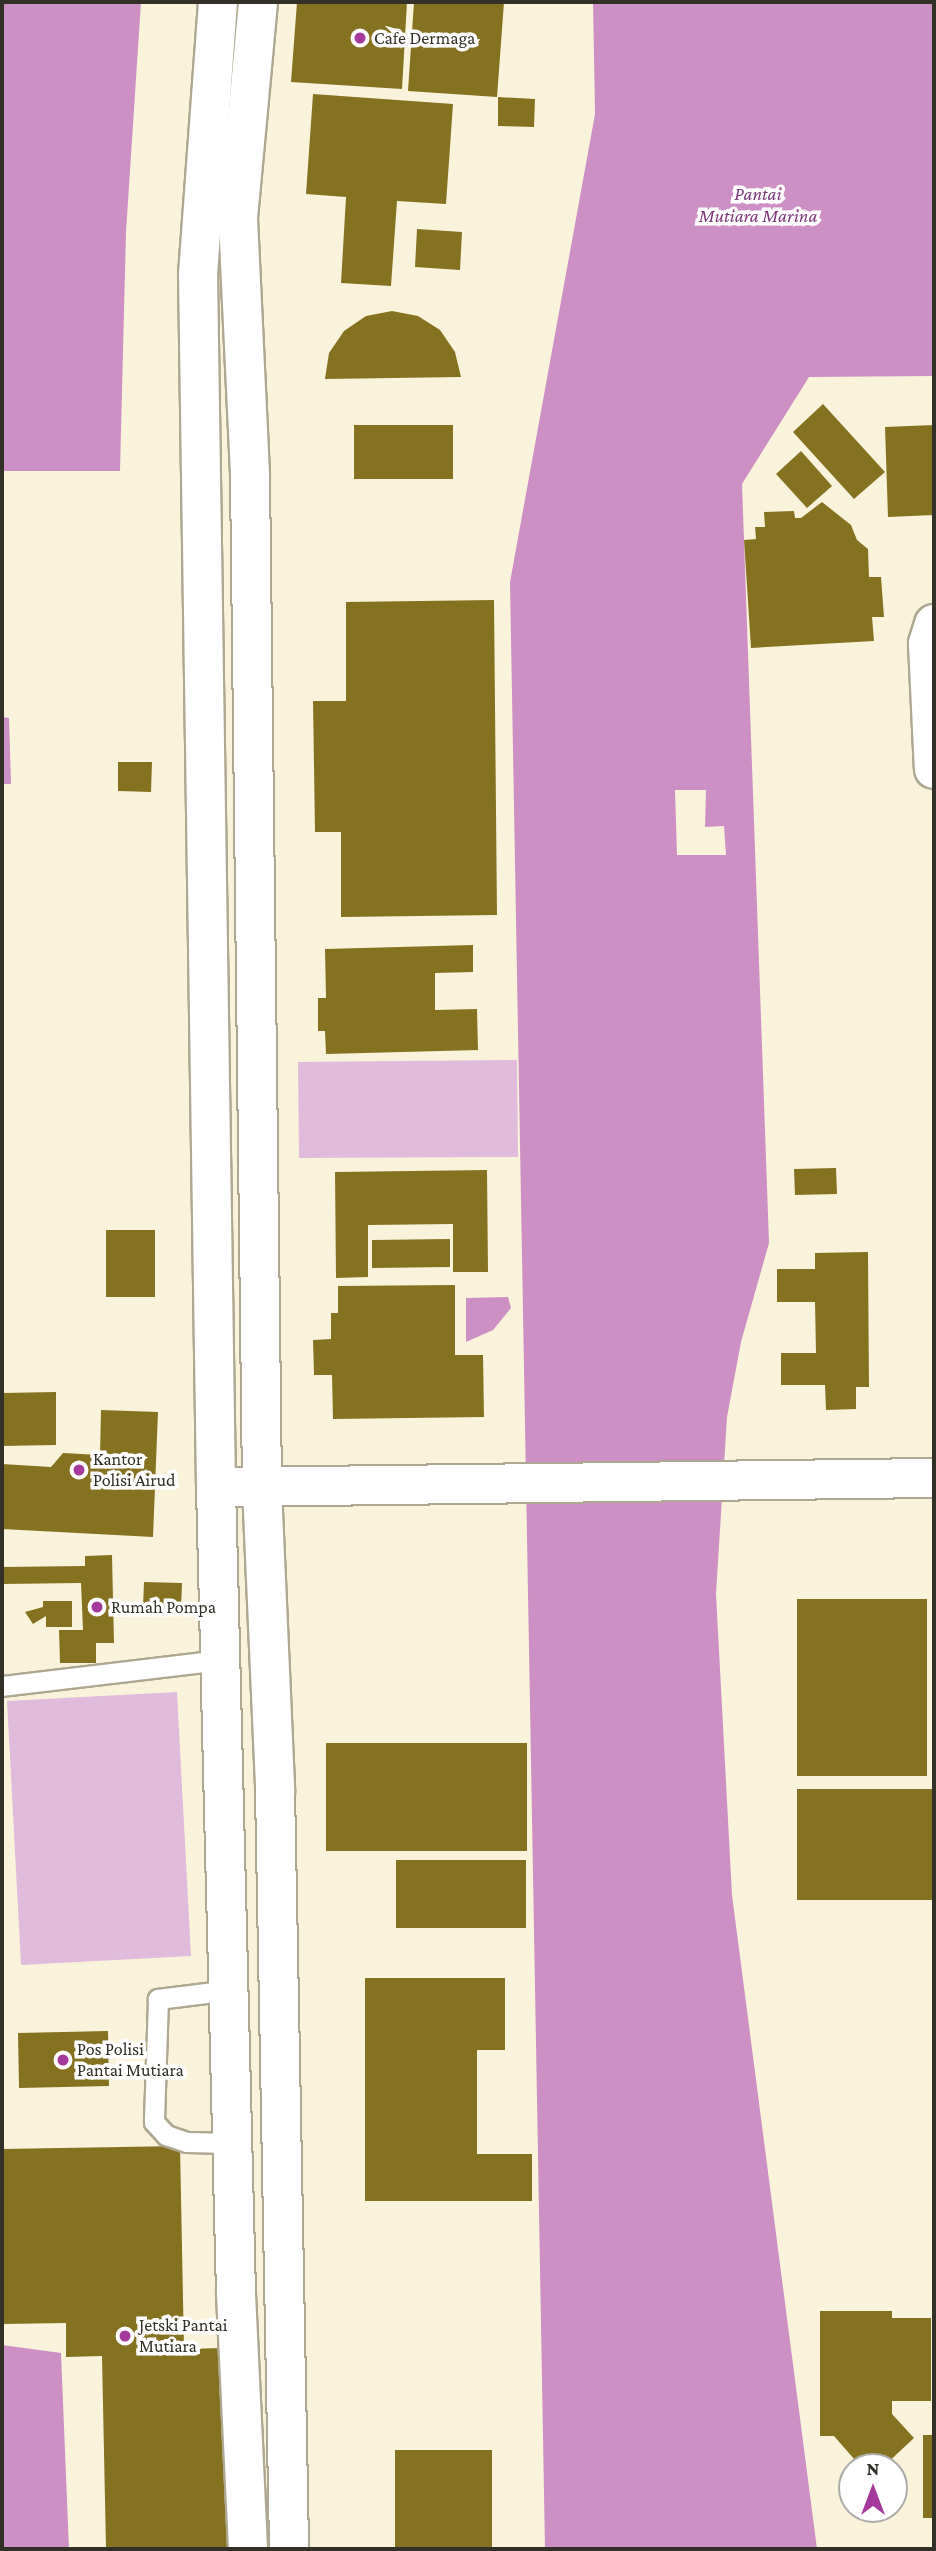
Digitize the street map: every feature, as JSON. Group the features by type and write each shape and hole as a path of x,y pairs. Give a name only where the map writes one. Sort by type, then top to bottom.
{"street":[{"path":"218,2 198,274 216,1487 233,2143 248,2549"},
{"path":"258,2 238,219 250,475 262,1488 275,1790 289,2549"},
{"path":"934,624 928,644 934,769"},
{"path":"216,1487 741,1483 934,1478"}],"lane":[{"path":"2,1686 221,1660"},
{"path":"230,1990 158,1999 155,2122 166,2134 186,2142 233,2143"}],"shaded area":[{"path":"517,1060 518,1157 299,1158 298,1062"},
{"path":"177,1692 191,1956 21,1965 7,1701"}],"water":[{"path":"2,2 141,2 126,232 120,471 2,471"},
{"name":"Pantai Mutiara Marina","path":"593,2 934,2 934,376 809,377 742,484 769,1243 741,1342 727,1417 716,1594 732,1895 817,2549 545,2549 510,582 595,114"},
{"path":"2,717 9,718 11,784 2,784"},
{"path":"508,1297 511,1308 493,1330 466,1342 466,1298"},
{"path":"2,2345 61,2353 69,2549 2,2549"}],"pier":[{"path":"675,790 706,790 705,827 724,826 726,855 677,855"}],"building":[{"path":"297,2 407,2 402,89 291,82"},
{"path":"414,2 504,2 497,97 408,91"},
{"path":"313,94 453,104 446,204 397,201 391,286 341,283 346,197 306,194"},
{"path":"498,97 535,99 534,127 498,126"},
{"path":"417,229 462,232 460,270 415,267"},
{"path":"392,311 418,316 440,330 455,352 461,377 325,379 329,353 344,331 366,316"},
{"path":"823,404 885,472 854,499 793,432"},
{"path":"354,425 453,425 453,479 354,479"},
{"path":"934,425 934,515 888,517 885,427"},
{"path":"801,451 832,486 807,508 776,474"},
{"path":"822,502 851,525 857,540 868,549 869,577 881,577 884,617 872,617 874,641 751,648 744,540 756,539 755,527 765,527 764,512 794,511 795,518 801,518"},
{"path":"494,600 497,915 341,917 341,832 315,832 313,701 346,701 346,602"},
{"path":"118,762 152,762 151,792 118,791"},
{"path":"473,945 473,972 435,973 435,1010 477,1009 478,1050 326,1054 325,1031 318,1031 318,998 326,998 325,949"},
{"path":"836,1168 837,1194 795,1195 794,1169"},
{"path":"487,1170 488,1272 453,1272 453,1224 368,1225 368,1277 336,1278 335,1172"},
{"path":"106,1230 155,1230 155,1297 106,1297"},
{"path":"450,1239 450,1267 372,1268 372,1240"},
{"path":"868,1252 869,1387 856,1387 856,1409 826,1410 825,1385 781,1385 781,1353 816,1353 815,1302 777,1302 777,1269 815,1269 815,1253"},
{"path":"455,1285 455,1355 483,1355 484,1417 333,1419 332,1375 314,1375 313,1340 331,1339 331,1313 338,1313 338,1286"},
{"path":"56,1392 56,1445 2,1446 2,1393"},
{"name":"Kantor Polisi Airud","path":"101,1410 158,1412 153,1537 2,1529 2,1464 51,1467 63,1453 100,1455"},
{"name":"Rumah Pompa","path":"112,1555 114,1643 96,1643 96,1663 60,1663 59,1630 83,1630 81,1583 2,1584 2,1567 85,1566 85,1556"},
{"path":"144,1582 182,1583 181,1608 143,1607"},
{"path":"797,1599 927,1599 927,1776 797,1776"},
{"path":"43,1601 72,1601 72,1627 46,1627 46,1616 33,1624 25,1612 43,1607"},
{"path":"326,1743 527,1743 527,1851 326,1851"},
{"path":"797,1789 934,1789 934,1900 797,1900"},
{"path":"396,1860 526,1860 526,1928 396,1928"},
{"path":"365,1978 505,1978 505,2050 477,2050 477,2154 532,2154 532,2201 365,2201"},
{"name":"Pos Polisi Pantai Mutiara","path":"108,2031 109,2086 19,2088 18,2033"},
{"name":"Jetski Pantai Mutiara","path":"180,2146 184,2349 224,2348 228,2549 106,2549 102,2356 66,2357 66,2323 2,2324 2,2149"},
{"path":"820,2311 892,2311 892,2318 931,2318 931,2401 892,2401 892,2414 914,2438 898,2453 849,2453 834,2436 820,2436"},
{"path":"923,2435 934,2435 934,2518 923,2518"},
{"path":"395,2450 492,2450 492,2549 395,2549"}],"place":[{"name":"Cafe Dermaga","path":"360,38"},
{"name":"Kantor Polisi Airud","path":"79,1470"},
{"name":"Rumah Pompa","path":"97,1607"},
{"name":"Pos Polisi Pantai Mutiara","path":"63,2060"},
{"name":"Jetski Pantai Mutiara","path":"125,2336"}]}
